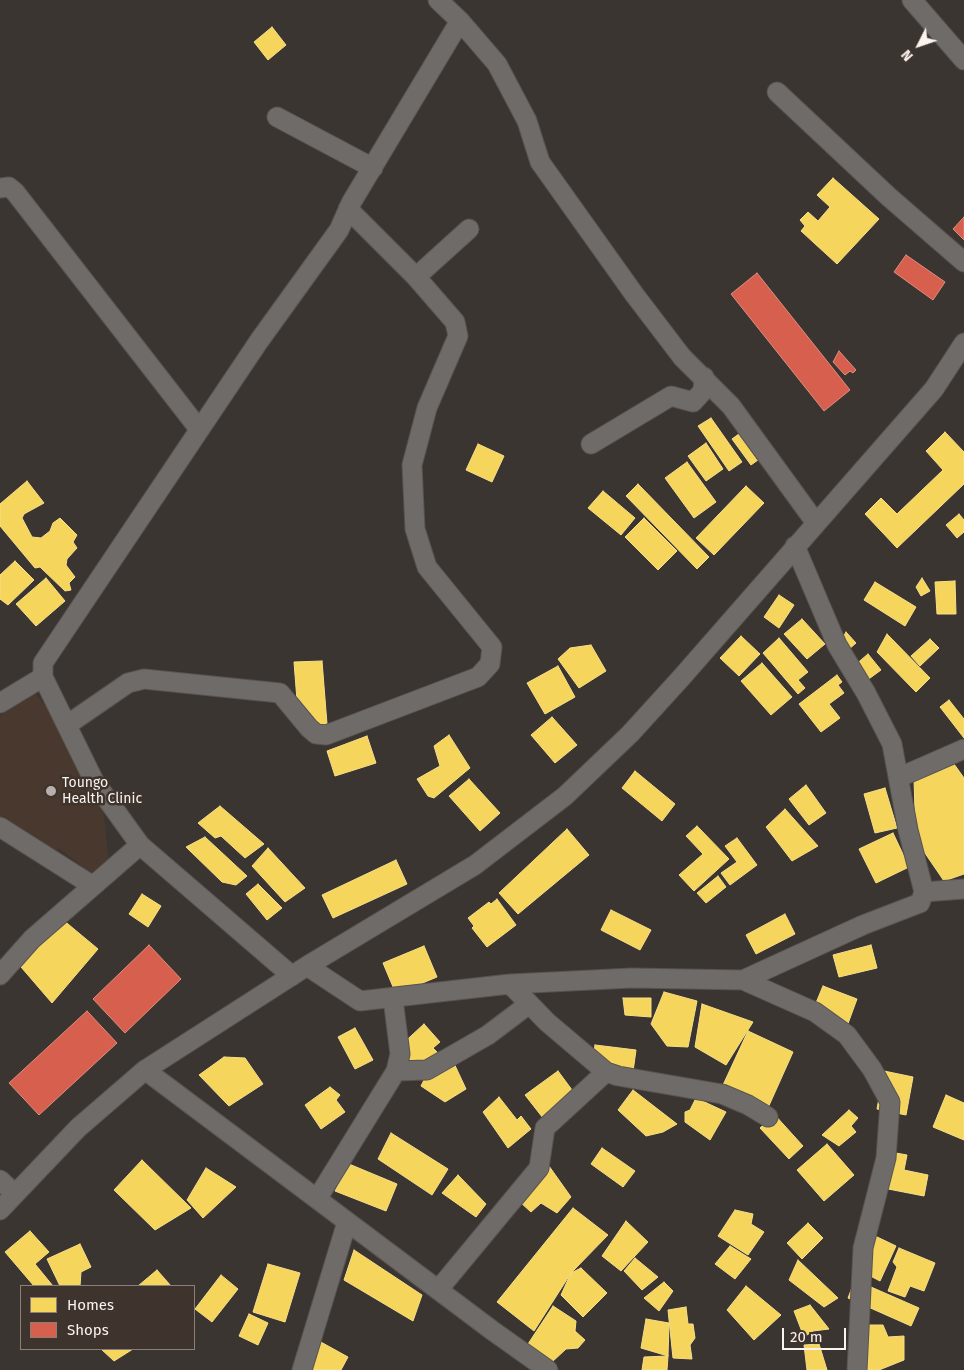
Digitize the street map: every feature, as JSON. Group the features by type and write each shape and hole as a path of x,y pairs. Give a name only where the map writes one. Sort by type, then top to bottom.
{"street":[{"path":"438,0 460,21 498,64 527,121 540,162 634,294 682,357 731,406 816,523"},
{"path":"912,0 964,60"},
{"path":"460,21 348,209 339,230 259,341 43,663 43,677 94,781 140,845 299,971 360,1001 393,999 510,984 632,978 743,980 815,1012 847,1035 872,1069 890,1102 886,1158 863,1248 857,1370"},
{"path":"777,92 889,196 964,262"},
{"path":"278,117 373,168"},
{"path":"0,188 9,187 15,192 199,429"},
{"path":"67,725 128,683 144,679 280,693 309,728 316,734 326,735 478,677 490,664 492,647 427,567 415,529 412,465 427,408 458,336 455,322 416,277 348,209"},
{"path":"416,277 469,229"},
{"path":"0,1210 78,1128 145,1070 299,971 475,865 565,796 630,734 816,523 934,388 964,343"},
{"path":"591,444 671,396 693,402 703,391 704,377"},
{"path":"743,980 863,925 920,903 924,892 908,830 900,777 892,744 866,693 837,645 795,546"},
{"path":"0,703 43,677"},
{"path":"900,777 964,749"},
{"path":"0,827 92,886"},
{"path":"0,975 32,939 140,845"},
{"path":"924,892 964,889"},
{"path":"510,984 529,1004 606,1072 722,1094 748,1105 768,1117"},
{"path":"317,1198 396,1071 400,1054 393,999"},
{"path":"396,1071 427,1070 488,1034 529,1004"},
{"path":"145,1070 438,1290 548,1370"},
{"path":"438,1290 539,1168 545,1128 606,1072"},
{"path":"0,1180 15,1194"},
{"path":"302,1370 347,1222"}],"shaded area":[{"name":"Toungo Health Clinic","path":"32,690 99,767 109,863 95,877 59,848 52,855 3,816 0,818 0,716"}],"building: Homes":[{"path":"272,27 286,45 268,60 254,42"},
{"path":"833,178 879,219 837,264 801,231 805,226 800,220 808,212 818,221 830,207 817,195"},
{"path":"711,418 742,462 729,471 698,426"},
{"path":"743,431 762,457 751,465 732,439"},
{"path":"945,432 964,452 964,484 897,548 865,514 881,498 897,514 943,470 926,451"},
{"path":"706,443 723,469 706,481 688,456"},
{"path":"478,444 504,456 492,482 466,470"},
{"path":"687,462 716,502 694,518 665,478"},
{"path":"27,481 44,503 24,514 22,518 32,537 41,538 50,531 53,523 60,518 77,535 73,542 77,548 67,559 66,565 75,577 69,583 71,590 65,591 40,567 35,568 0,526 0,504"},
{"path":"638,484 709,557 697,569 626,496"},
{"path":"746,486 764,503 714,555 696,538"},
{"path":"603,491 635,518 621,535 588,508"},
{"path":"959,514 964,520 964,532 957,538 946,525"},
{"path":"644,518 677,551 658,570 625,537"},
{"path":"15,561 34,580 8,605 0,599 0,575"},
{"path":"46,578 65,601 36,626 16,604"},
{"path":"922,578 930,591 921,596 916,587"},
{"path":"955,581 956,614 937,614 935,582"},
{"path":"875,582 916,607 905,626 864,600"},
{"path":"779,595 794,605 779,628 764,617"},
{"path":"802,619 825,644 807,659 784,634"},
{"path":"846,632 856,643 848,650 841,641"},
{"path":"887,634 930,678 916,692 877,652"},
{"path":"741,636 760,654 739,676 720,658"},
{"path":"779,638 808,672 798,680 805,688 798,694 763,653"},
{"path":"930,639 939,648 920,666 911,656"},
{"path":"591,645 606,671 579,688 558,659 570,648"},
{"path":"868,654 881,670 866,681 854,666"},
{"path":"322,661 327,724 299,726 294,662"},
{"path":"762,663 792,697 771,715 741,681"},
{"path":"558,666 575,697 545,714 527,683"},
{"path":"837,675 842,682 838,685 844,693 829,704 840,718 821,732 799,704"},
{"path":"949,700 964,719 964,738 940,707"},
{"path":"552,717 577,745 555,763 531,735"},
{"path":"449,735 470,768 434,798 428,796 417,779 440,766 434,746"},
{"path":"367,736 376,763 335,776 327,751"},
{"path":"949,757 964,778 964,874 944,881 916,840 914,780"},
{"path":"635,771 675,804 662,821 622,788"},
{"path":"469,779 500,813 480,831 449,796"},
{"path":"806,785 826,813 809,825 789,799"},
{"path":"885,788 897,828 875,833 864,794"},
{"path":"220,806 264,844 245,858 221,836 215,838 198,823"},
{"path":"785,809 818,846 792,861 766,827"},
{"path":"697,826 729,859 694,891 679,875 703,854 686,836"},
{"path":"567,829 589,855 518,914 499,893"},
{"path":"893,833 909,867 876,883 859,849"},
{"path":"205,837 247,876 236,885 222,882 186,847"},
{"path":"737,838 757,865 730,885 721,873 737,862 725,846"},
{"path":"268,848 305,888 285,902 252,866"},
{"path":"396,860 407,884 333,918 322,895"},
{"path":"718,876 726,887 706,903 697,893"},
{"path":"258,884 282,908 267,920 246,894"},
{"path":"142,894 161,906 148,927 129,914"},
{"path":"497,899 516,925 487,947 472,928 474,926 468,918 489,902 491,904"},
{"path":"611,910 651,930 640,950 601,930"},
{"path":"785,914 795,934 756,954 746,935"},
{"path":"62,919 98,949 52,1003 21,967"},
{"path":"871,945 877,968 839,977 833,955"},
{"path":"424,946 437,977 396,994 383,963"},
{"path":"823,986 857,999 846,1029 811,1015"},
{"path":"664,992 697,1001 688,1047 667,1046 651,1024"},
{"path":"623,998 651,998 651,1017 625,1015"},
{"path":"702,1004 753,1022 726,1065 695,1047"},
{"path":"424,1024 440,1042 433,1048 441,1056 417,1068 398,1048"},
{"path":"355,1028 373,1060 355,1069 338,1037"},
{"path":"748,1031 793,1052 763,1119 717,1098"},
{"path":"595,1045 636,1050 631,1086 591,1081"},
{"path":"224,1057 245,1058 263,1084 229,1106 199,1075"},
{"path":"452,1059 466,1089 445,1102 421,1086 427,1074"},
{"path":"558,1071 575,1094 543,1118 525,1095"},
{"path":"884,1071 913,1077 906,1115 877,1109"},
{"path":"330,1087 340,1095 336,1100 345,1112 321,1129 305,1105"},
{"path":"633,1090 677,1124 663,1132 646,1136 618,1110"},
{"path":"946,1095 964,1103 964,1140 933,1127"},
{"path":"499,1097 517,1120 521,1116 531,1129 508,1148 483,1112"},
{"path":"696,1098 726,1112 710,1140 685,1122 685,1112 690,1110"},
{"path":"849,1110 858,1118 851,1126 856,1132 839,1146 822,1135"},
{"path":"774,1114 803,1146 789,1159 760,1128"},
{"path":"391,1133 448,1169 432,1195 378,1159"},
{"path":"827,1144 854,1175 824,1201 797,1170"},
{"path":"602,1148 635,1171 623,1187 591,1164"},
{"path":"885,1151 907,1155 904,1170 928,1175 924,1196 878,1187"},
{"path":"142,1160 191,1208 155,1230 114,1190"},
{"path":"349,1164 397,1184 386,1211 335,1191"},
{"path":"549,1166 571,1197 557,1213 541,1203 531,1212 520,1202"},
{"path":"206,1168 236,1187 203,1218 187,1200"},
{"path":"458,1175 486,1204 476,1217 442,1193"},
{"path":"573,1208 608,1235 571,1273 534,1331 497,1302"},
{"path":"735,1210 753,1214 751,1224 764,1232 748,1255 718,1236"},
{"path":"626,1221 648,1242 621,1271 602,1256"},
{"path":"808,1223 823,1238 802,1259 787,1243"},
{"path":"30,1231 49,1252 35,1264 52,1285 33,1285 5,1252"},
{"path":"873,1235 896,1246 880,1281 857,1269"},
{"path":"80,1244 91,1267 81,1272 80,1285 60,1285 47,1259"},
{"path":"730,1246 751,1259 735,1279 715,1264"},
{"path":"899,1248 935,1263 924,1291 910,1286 905,1297 888,1291 897,1267 893,1262"},
{"path":"354,1250 422,1295 413,1321 344,1280"},
{"path":"635,1258 658,1277 642,1290 624,1271"},
{"path":"798,1260 838,1298 824,1307 789,1280"},
{"path":"268,1264 300,1273 285,1322 253,1312"},
{"path":"581,1268 607,1293 583,1317 561,1295 571,1273"},
{"path":"157,1270 170,1285 139,1285"},
{"path":"221,1275 238,1289 212,1322 195,1309"},
{"path":"855,1280 919,1308 911,1326 848,1298"},
{"path":"664,1282 673,1291 659,1311 644,1298"},
{"path":"746,1286 781,1315 754,1340 727,1310"},
{"path":"810,1305 829,1329 813,1331 804,1337 794,1311"},
{"path":"553,1306 576,1321 575,1331 585,1340 578,1348 566,1349 552,1362 528,1344"},
{"path":"686,1307 688,1324 693,1324 695,1338 690,1345 692,1359 673,1358 668,1310"},
{"path":"249,1314 268,1323 258,1345 239,1336"},
{"path":"646,1319 669,1323 668,1356 641,1348"},
{"path":"863,1325 883,1325 888,1337 904,1336 904,1360 879,1370 867,1370 864,1363"},
{"path":"319,1341 348,1357 341,1370 303,1370"},
{"path":"819,1344 827,1370 807,1370 804,1345"},
{"path":"102,1350 131,1350 114,1361"},
{"path":"668,1356 667,1370 642,1370 644,1357"}],"building: Shops":[{"path":"964,217 964,240 953,229"},
{"path":"906,255 945,282 933,300 894,272"},
{"path":"757,273 850,390 824,411 731,294"},
{"path":"839,351 856,370 853,373 850,371 845,375 833,362"},
{"path":"149,945 181,979 125,1033 93,999"},
{"path":"87,1011 117,1043 39,1115 9,1083"}],"place":[{"name":"Toungo Health Clinic","path":"51,791"}]}
